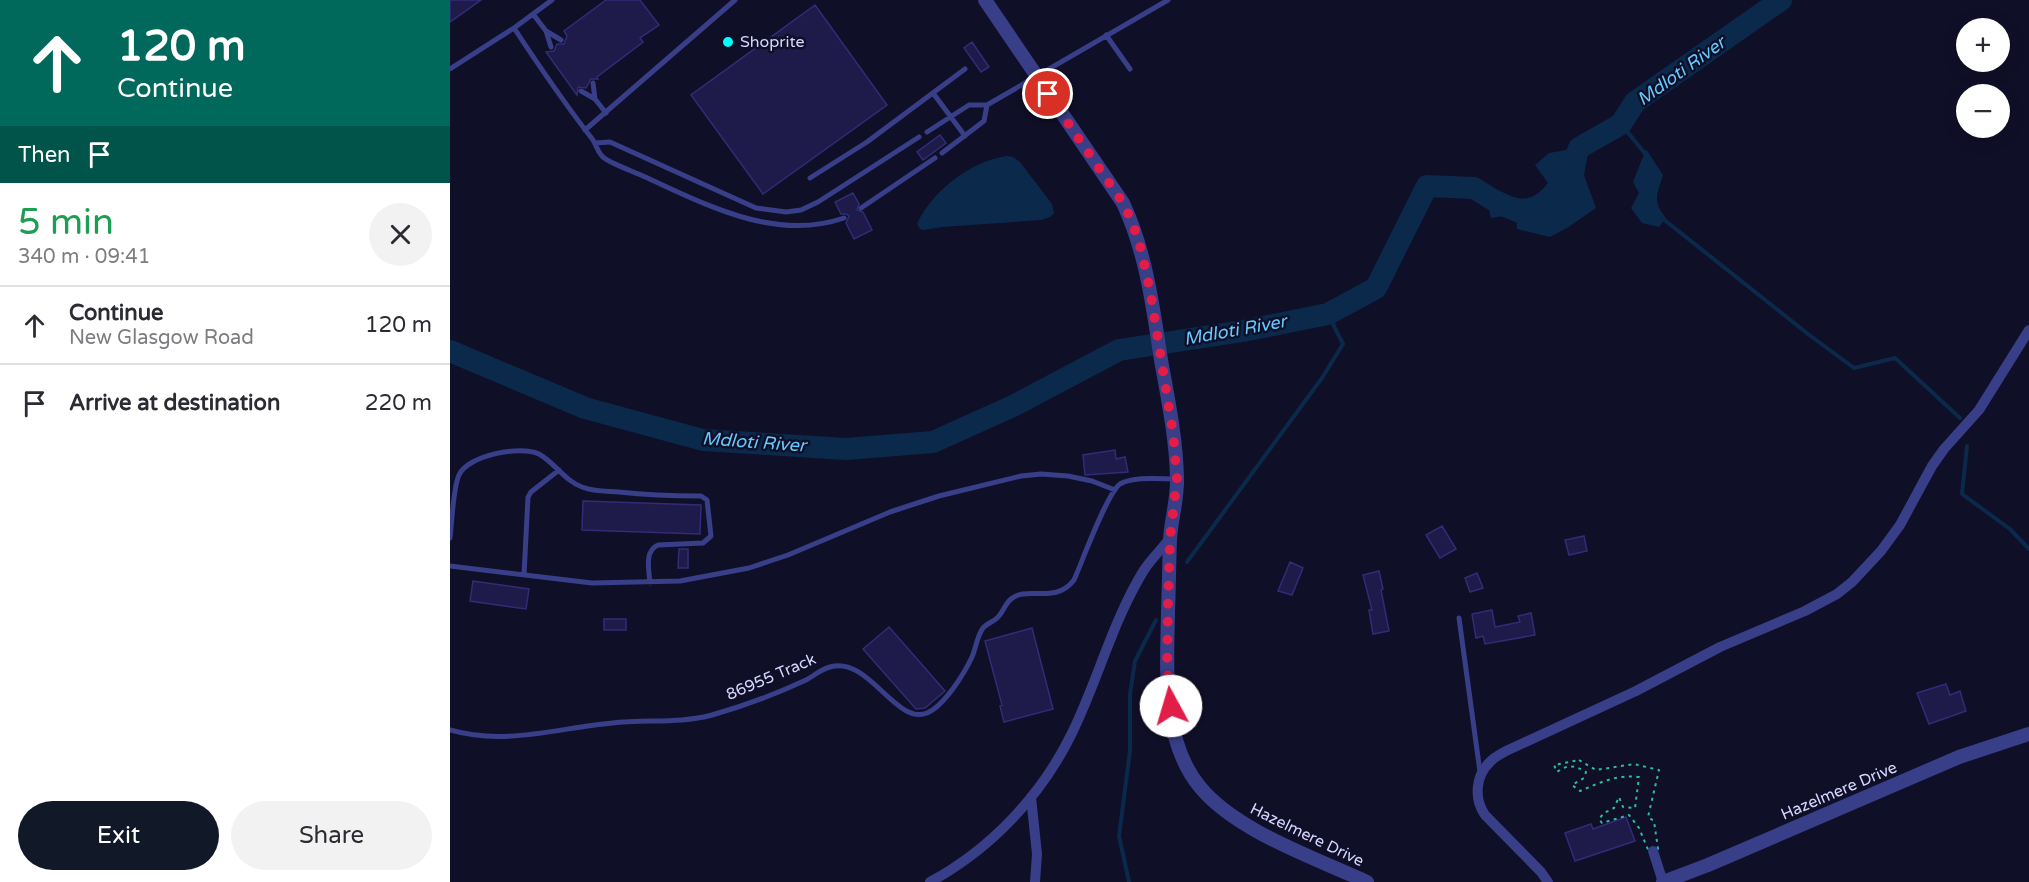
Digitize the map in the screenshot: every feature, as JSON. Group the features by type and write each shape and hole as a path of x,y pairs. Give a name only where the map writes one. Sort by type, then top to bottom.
{"street":[{"name":"Hazelmere Drive","path":"985,0 1123,203 1140,246 1150,290 1173,433 1177,479 1170,538 1167,670 1173,725 1182,756 1198,786 1220,808 1251,828 1367,882"},
{"path":"1548,882 1478,805 1477,792 1481,776 1489,762 1506,751 1636,691 1720,647 1804,611 1836,594 1852,582 1881,551 1900,525 1932,466 1979,410 2029,330"},
{"path":"930,882 993,838 1031,797 1051,770 1073,731 1125,607 1145,570 1170,538"},
{"name":"Hazelmere Drive","path":"1653,851 1663,882 1708,865 1959,757 2029,734"},
{"path":"1031,797 1037,854 1035,882"}],"lane":[{"path":"450,69 514,28 552,0"},
{"path":"585,130 735,0"},
{"path":"927,132 969,105 987,105 1168,0"},
{"path":"533,14 546,31 551,46"},
{"path":"514,28 595,143 602,157 687,196 750,220 795,226 825,224 844,218"},
{"path":"546,31 561,40"},
{"path":"1106,35 1130,69"},
{"path":"810,178 867,142 965,69"},
{"path":"593,83 595,99"},
{"path":"581,91 595,99 606,113"},
{"path":"933,93 965,136"},
{"path":"942,153 984,121 987,105"},
{"path":"595,143 610,142 756,208 786,212 801,210 818,202 919,137"},
{"path":"861,208 935,158"},
{"path":"450,538 460,473 468,465 496,454 524,450 541,455 574,483 593,490 701,496 707,500 711,536 703,543 652,547 649,552 650,583"},
{"path":"524,575 528,497 531,492 559,471"},
{"path":"450,566 592,583 689,580 749,568 788,555 890,512 939,496 1021,476 1041,474 1068,476 1092,481 1115,490 1121,484 1132,481 1177,479"},
{"name":"86955 Track","path":"450,730 506,738 614,722 677,721 711,715 768,696 830,667 843,665 859,671 887,696 915,715 925,714 935,708 953,688 972,656 984,626 998,618 1011,599 1023,594 1052,594 1070,586 1115,490"},
{"path":"1460,618 1481,776"}],"path":[{"path":"1579,760 1596,770 1634,765 1659,770 1648,817 1654,822 1658,849 1653,851 1649,852 1639,828 1629,815 1602,823 1599,819 1604,813 1614,808 1619,797 1623,807 1635,808 1638,777 1614,778 1580,791 1572,785 1584,778 1586,772 1576,766 1566,766 1557,771 1554,765 1579,760"}],"water":[{"path":"1577,148 1587,159 1584,175 1596,208 1550,237 1517,229 1516,218 1510,215 1491,218 1488,206 1498,190 1519,198 1536,195 1548,183 1535,165 1549,153"},
{"path":"1646,149 1663,175 1657,202 1666,218 1659,227 1642,223 1631,208 1639,193 1633,182"},
{"path":"1007,156 1020,162 1052,204 1054,213 1050,217 1041,220 920,229 917,224 932,200 943,189 980,164"}],"building":[{"path":"450,0 481,0 450,22"},
{"path":"606,0 640,0 659,25 640,38 643,42 597,77 598,79 591,79 586,88 578,87 577,95 546,52 554,51 557,44 564,44 567,36 564,31"},
{"path":"815,5 887,105 763,194 691,95"},
{"path":"972,42 989,67 981,72 964,48"},
{"path":"940,135 946,143 923,160 917,152"},
{"path":"853,193 859,204 857,210 863,212 872,230 854,239 846,223 849,216 841,214 835,202"},
{"path":"1115,450 1116,459 1125,457 1128,472 1085,475 1083,455"},
{"path":"583,501 701,505 700,534 582,530"},
{"path":"1442,526 1456,549 1440,558 1426,535"},
{"path":"1584,536 1587,551 1569,555 1565,540"},
{"path":"679,549 688,549 688,568 678,568"},
{"path":"1290,562 1303,568 1292,595 1278,591"},
{"path":"1379,571 1389,631 1373,634 1369,610 1372,610 1363,575"},
{"path":"1477,573 1483,588 1470,592 1465,578"},
{"path":"473,581 529,589 526,609 470,601"},
{"path":"1492,610 1495,627 1520,622 1518,616 1531,613 1535,635 1485,644 1483,636 1476,638 1472,614"},
{"path":"604,619 626,619 626,630 604,630"},
{"path":"889,627 945,691 925,708 916,709 863,649"},
{"path":"1032,628 1053,709 1004,722 1000,706 1002,705 985,641"},
{"path":"1946,684 1950,695 1960,691 1966,711 1929,724 1917,693"},
{"path":"1626,817 1635,841 1575,861 1565,833 1591,824 1593,829"}],"waterway":[{"name":"Mdloti River","path":"1569,177 1579,148 1621,124 1635,102 1781,0"},
{"path":"1621,124 1647,156"},
{"name":"Mdloti River","path":"450,351 585,408 703,440 846,449 933,442 1013,406 1119,350 1243,331 1328,314 1376,288 1427,186 1474,188 1498,203 1520,212"},
{"path":"1662,218 1854,368 1895,358 1960,418"},
{"path":"1187,562 1322,378 1343,344 1328,314"},
{"path":"1967,446 1962,494 2010,529 2029,549"},
{"path":"1129,882 1119,836 1130,751 1130,694 1135,661 1156,620"}],"place":[{"name":"Shoprite","path":"728,42"}],"route":[{"path":"1048,94 1123,203 1140,246 1150,290 1173,433 1177,479 1170,538 1168,605 1167,670 1171,706"}]}
